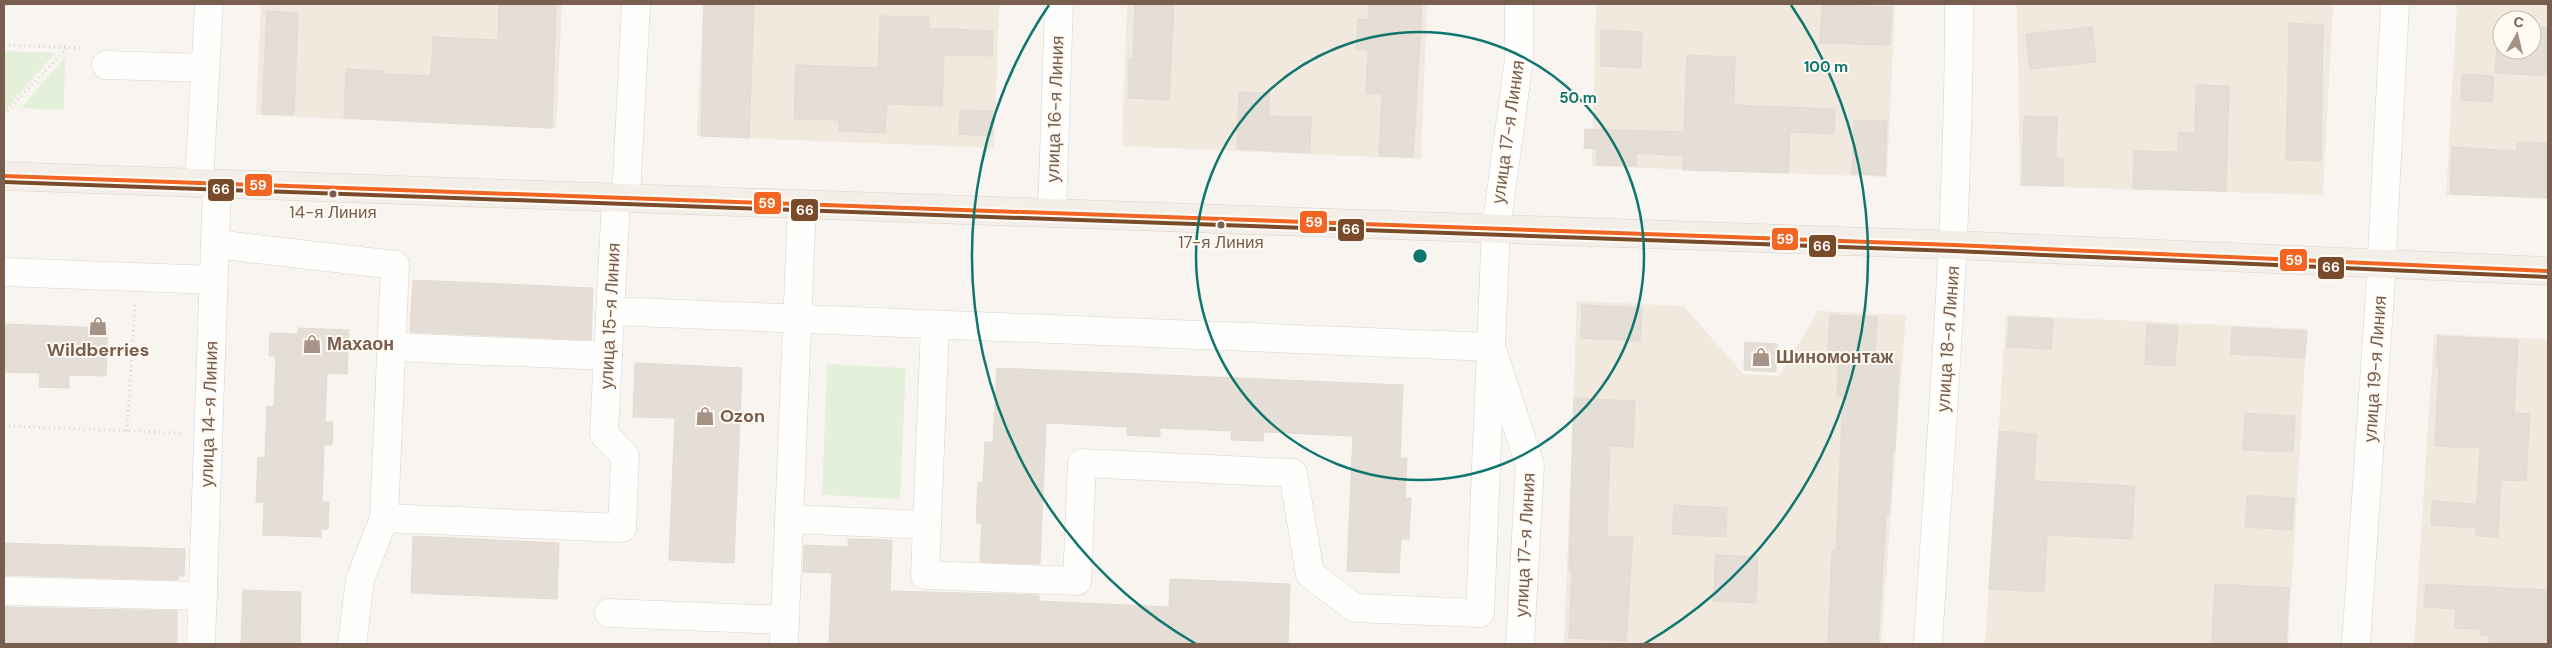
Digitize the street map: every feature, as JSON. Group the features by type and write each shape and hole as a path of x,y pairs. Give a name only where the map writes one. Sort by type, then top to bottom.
{"main road":[{"path":"4,176 1954,245 2548,272"}],"street":[{"name":"улица 14-я Линия","path":"202,644 215,244 208,183 204,68 209,4"},
{"name":"улица 15-я Линия","path":"384,518 622,528 625,456 604,434 610,311 636,4"},
{"name":"улица 16-я Линия","path":"1052,213 1059,4"},
{"name":"улица 17-я Линия","path":"1519,4 1519,58 1496,229 1491,347 1530,465 1520,644"},
{"name":"улица 18-я Линия","path":"1928,644 1954,245 1959,116 1960,4"},
{"name":"улица 19-я Линия","path":"2356,644 2382,263 2395,4"},
{"path":"106,65 204,68"},
{"path":"609,613 784,632 802,204"},
{"path":"215,244 395,264 384,518 360,580 352,644"},
{"path":"4,272 213,280"},
{"path":"610,311 1491,347 1480,613 1355,608 1310,574 1293,473 1082,463 1077,581 925,575 935,325"},
{"path":"392,347 608,356"},
{"path":"789,519 927,524"},
{"path":"4,590 203,596"}],"path":[{"path":"4,114 67,48"},
{"path":"127,431 137,277"},
{"path":"4,426 208,434"}],"shaded area":[{"path":"261,4 562,4 556,129 256,115"},
{"path":"703,4 999,4 994,148 697,136"},
{"path":"1127,4 1427,4 1421,159 1122,146"},
{"path":"1596,4 1895,4 1887,177 1592,166"},
{"path":"2017,4 2333,4 2323,195 2020,186"},
{"path":"2457,4 2548,4 2548,198 2446,195"},
{"path":"1577,301 1684,306 1743,374 1779,376 1818,311 1906,315 1881,644 1564,644"},
{"path":"2006,315 2307,329 2288,644 1985,644"},
{"path":"2434,334 2548,339 2548,644 2414,644"}],"green space":[{"path":"4,51 55,53 4,112"},
{"path":"65,57 64,110 21,108"},
{"path":"827,364 906,368 900,499 822,495"}],"building":[{"path":"499,4 556,4 552,128 344,118 346,69 384,71 384,74 431,76 433,37 498,40"},
{"path":"704,4 754,4 749,138 701,136"},
{"path":"1135,4 1174,4 1169,100 1128,98 1129,59 1133,59"},
{"path":"1369,4 1422,4 1413,157 1379,156 1382,94 1366,94 1368,50 1356,50 1358,19 1368,20"},
{"path":"1822,5 1892,7 1890,45 1820,43"},
{"path":"267,11 298,13 294,115 262,114"},
{"path":"880,16 929,17 928,28 993,31 992,56 944,55 942,106 887,104 885,133 839,131 839,120 794,119 796,65 878,68"},
{"path":"2289,23 2323,25 2321,161 2286,160"},
{"path":"2092,27 2096,62 2030,69 2026,34"},
{"path":"2542,27 2548,27 2548,76 2495,73 2496,60 2542,60"},
{"path":"1601,30 1642,32 1641,68 1600,66"},
{"path":"1687,55 1735,57 1734,105 1835,109 1834,134 1790,132 1788,173 1683,170 1684,156 1636,153 1636,166 1597,165 1597,149 1584,148 1585,129 1684,132"},
{"path":"2462,74 2494,76 2492,102 2461,100"},
{"path":"2196,85 2229,86 2226,191 2133,189 2134,151 2178,152 2178,132 2195,133"},
{"path":"1239,92 1269,93 1269,116 1311,117 1310,153 1237,149"},
{"path":"960,110 993,111 992,136 959,134"},
{"path":"2024,116 2057,117 2056,158 2064,158 2063,186 2022,185"},
{"path":"1854,120 1887,121 1885,175 1852,174"},
{"path":"2517,142 2548,143 2548,198 2450,194 2452,147 2517,151"},
{"path":"413,280 593,288 591,340 410,332"},
{"path":"1582,305 1642,308 1640,341 1581,338"},
{"path":"1830,315 1877,317 1875,361 1899,362 1895,449 1893,449 1889,515 1886,515 1878,644 1828,644 1832,550 1836,550 1843,396 1837,396 1839,353 1828,352"},
{"path":"2009,317 2053,319 2051,349 2007,347"},
{"path":"4,324 108,328 106,376 69,375 69,388 39,387 40,373 4,372"},
{"path":"2147,324 2178,326 2175,366 2145,364"},
{"path":"2232,327 2307,331 2305,358 2231,354"},
{"path":"298,328 349,330 347,374 327,373 325,422 333,422 332,445 324,445 322,502 329,502 328,529 321,529 321,537 263,535 264,502 256,502 258,457 265,458 267,406 274,407 276,356 269,356 270,333 298,334"},
{"path":"2438,336 2518,340 2514,413 2530,414 2526,481 2501,480 2498,537 2476,536 2476,528 2431,525 2432,501 2477,504 2480,448 2435,446 2439,366 2436,366"},
{"name":"Шиномонтаж","path":"1745,342 1777,344 1776,372 1744,370"},
{"path":"635,363 742,368 734,563 669,560 675,418 633,417"},
{"path":"997,368 1403,385 1400,458 1407,458 1405,498 1411,498 1409,539 1401,539 1399,573 1347,571 1353,436 1264,432 1263,441 1231,440 1232,431 1160,428 1160,437 1127,435 1127,427 1046,423 1040,564 980,562 982,523 976,523 978,482 983,483 985,442 993,442"},
{"path":"1574,398 1635,401 1633,447 1610,446 1607,536 1633,537 1626,641 1569,638 1572,572 1569,571"},
{"path":"2245,413 2295,416 2293,452 2243,450"},
{"path":"1999,431 2036,434 2034,481 2135,486 2132,539 2047,535 2044,592 1989,589"},
{"path":"2247,495 2294,498 2292,530 2245,527"},
{"path":"1674,505 1727,508 1726,537 1672,534"},
{"path":"413,536 559,543 557,599 411,593"},
{"path":"848,539 892,540 890,591 1039,595 1039,601 1169,607 1170,579 1290,584 1288,644 829,644 832,573 803,572 804,545 848,547"},
{"path":"4,543 185,549 184,576 178,576 178,580 4,575"},
{"path":"1716,555 1758,557 1756,603 1713,601"},
{"path":"2215,584 2289,588 2286,644 2212,644"},
{"path":"2426,584 2548,590 2548,644 2489,644 2489,635 2481,635 2481,629 2455,628 2456,609 2424,607"},
{"path":"243,590 301,592 300,644 241,644"},
{"path":"4,607 177,611 177,644 4,644"}],"transit line":[{"name":"59","path":"4,176 1954,245 2548,271"},
{"name":"66","path":"4,182 1954,251 2548,277"}],"place":[{"name":"14-я Линия","path":"333,194"},
{"name":"17-я Линия","path":"1221,225"},
{"name":"Wildberries","path":"98,326"},
{"name":"Махаон","path":"312,344"},
{"name":"Шиномонтаж","path":"1761,357"},
{"name":"Ozon","path":"705,416"}]}
